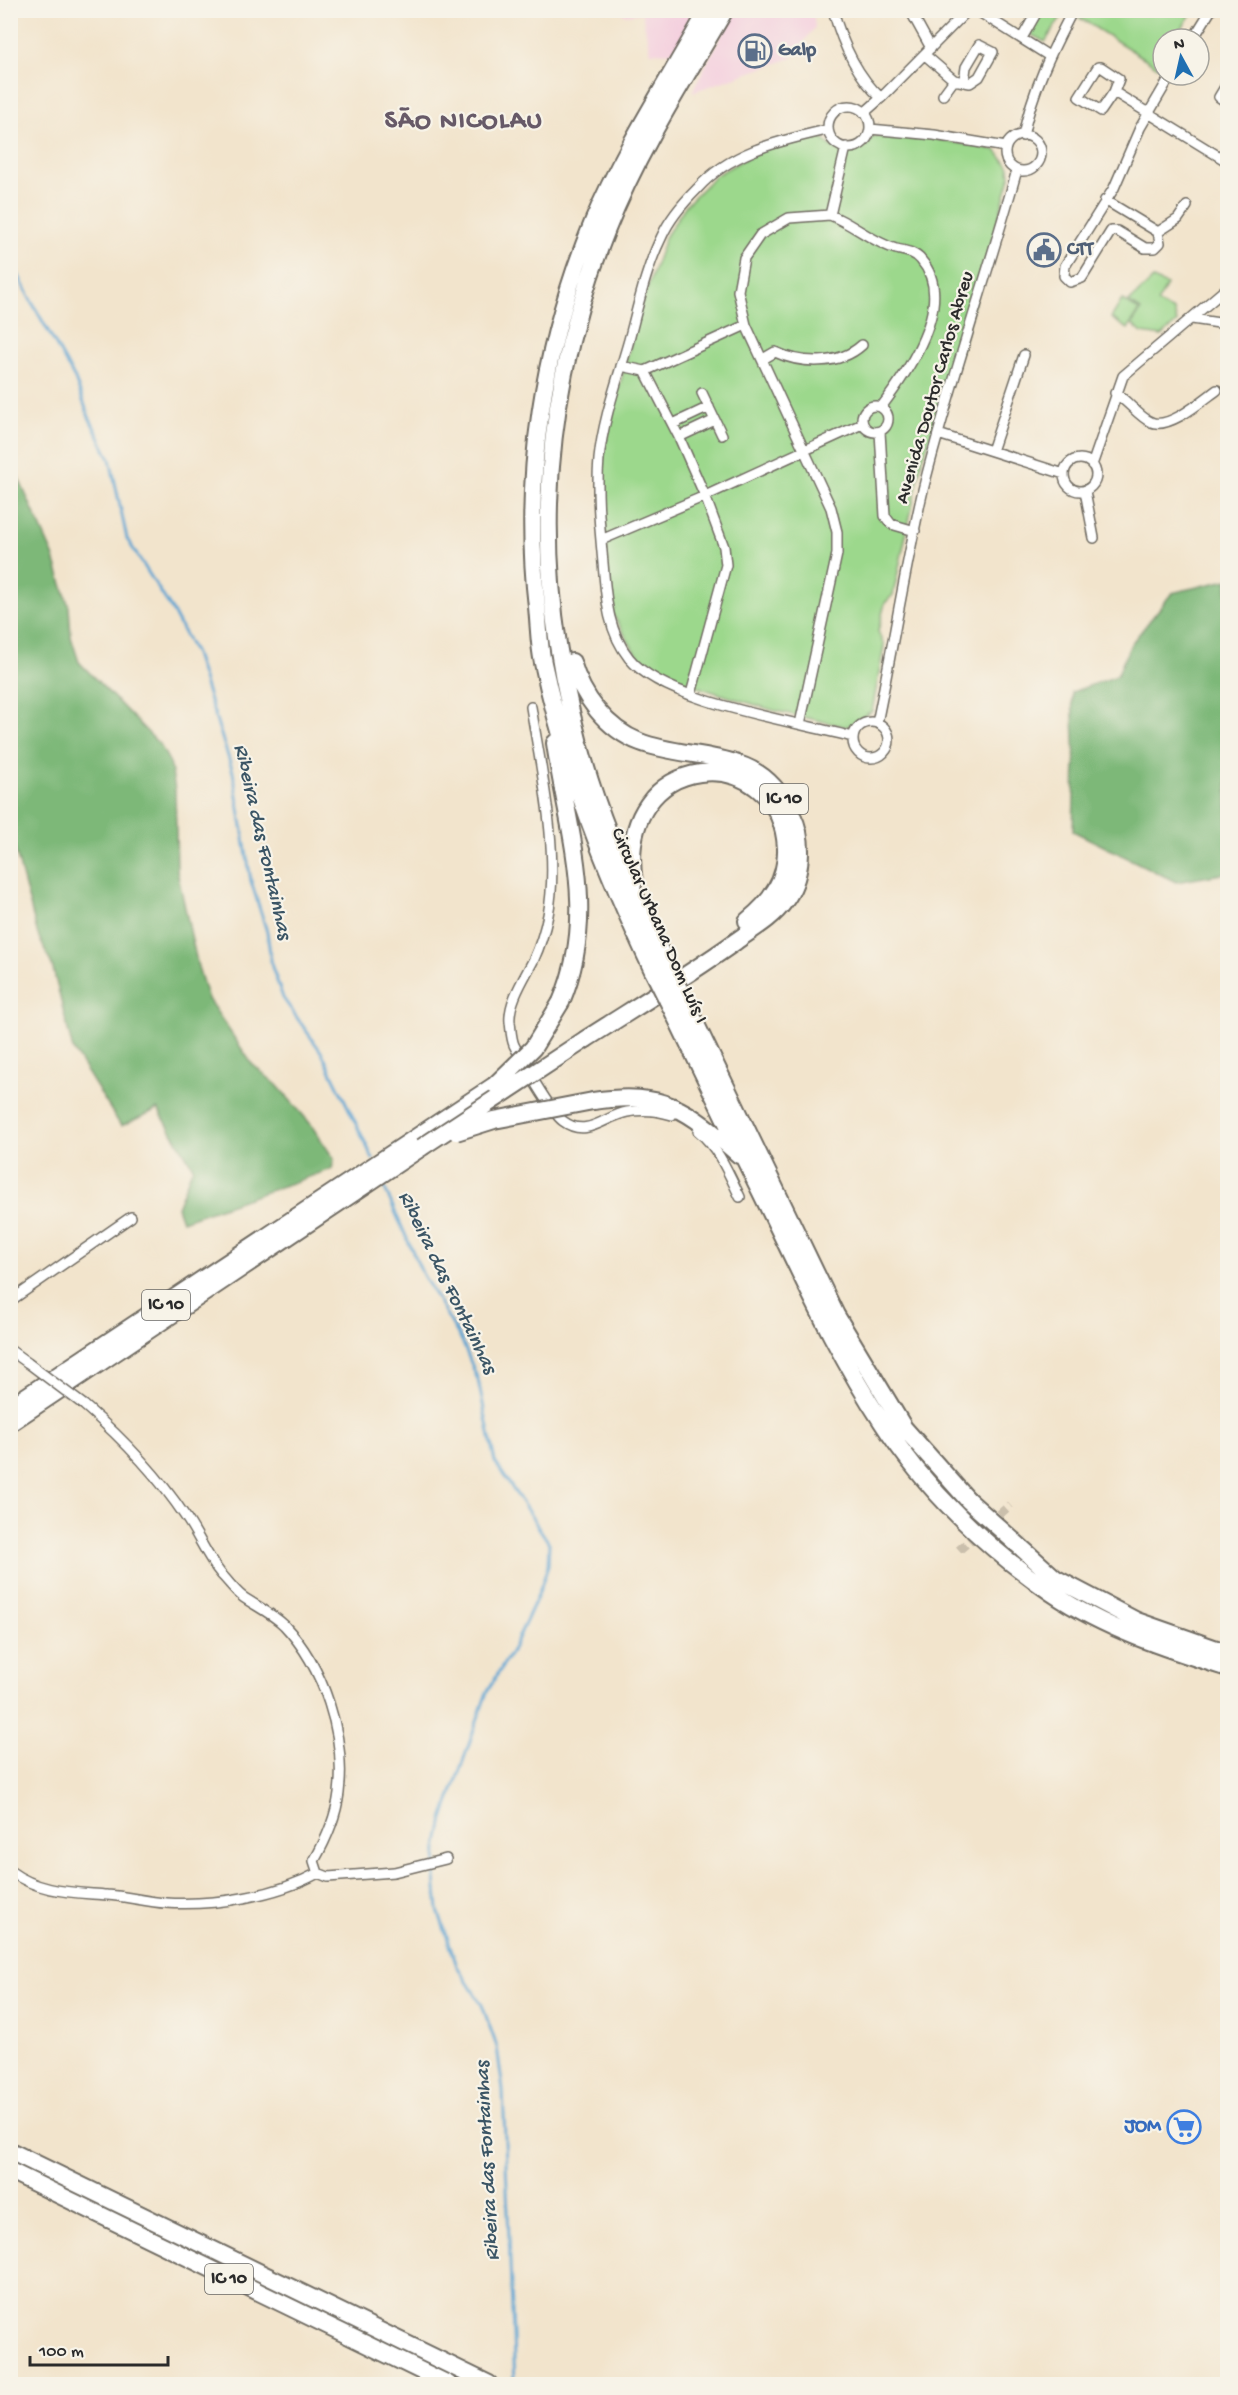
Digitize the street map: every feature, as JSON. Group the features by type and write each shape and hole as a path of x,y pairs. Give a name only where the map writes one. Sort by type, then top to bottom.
{"highway":[{"name":"Circular Urbana Dom Luís I","path":"708,10 610,184 580,259 554,342 539,416 532,496 532,564 543,662 567,755 590,825 673,995 745,1161 857,1382 882,1423 911,1463 943,1500 1001,1554 1052,1594 1135,1637 1227,1668"},
{"name":"Circular Urbana Dom Luís I","path":"660,967 642,912 603,818 581,751 562,661 550,583 547,530 550,455 562,377 581,304 608,228 624,191 725,10"},
{"name":"IC 10","path":"10,1407 495,1085 710,960 766,920 784,902 796,880 800,850 795,822 782,795 766,778 740,764 640,742 612,726 590,701 578,681 550,583"},
{"name":"IC 10","path":"495,1085 533,1048 561,1002 575,964 581,910 578,873 543,662"},
{"name":"IC 10","path":"10,1423 423,1147 760,911 779,888 786,862 785,835 778,813 765,795 739,777 716,773 681,779 653,796 638,817 631,846 634,882 642,912"},
{"name":"Circular Urbana Dom Luís I","path":"673,995 836,1315 903,1428 968,1500 1055,1578 1137,1621 1227,1653"},
{"name":"IC 10","path":"423,1147 481,1123 593,1101 640,1098 679,1108 704,1124 745,1161"},
{"path":"1135,1637 1227,1676"},
{"name":"IC 10","path":"10,2151 489,2385"},
{"name":"IC 10","path":"10,2171 448,2385"}],"street":[{"path":"833,10 853,61 865,82 881,98"},
{"path":"910,10 928,52 954,80 964,82"},
{"path":"864,113 968,10"},
{"path":"1022,38 1038,10"},
{"path":"1023,135 1049,56 1073,10"},
{"path":"1200,27 1211,10"},
{"path":"980,12 1049,56"},
{"path":"1099,66 1119,79 1114,92 1101,111 1080,99 1099,66"},
{"path":"943,95 954,80"},
{"path":"1227,82 1219,96 1227,103"},
{"path":"1105,200 1158,232 1160,243 1151,249 1113,231 1082,278 1072,283 1067,281 1064,273 1065,266 1105,200 1114,188 1148,114 1164,87"},
{"path":"1114,92 1227,162"},
{"path":"857,108 868,118 870,129 862,142 846,147 833,141 827,130 832,115 840,109 857,108"},
{"path":"870,129 934,135 1006,147"},
{"path":"827,130 781,139 752,150 724,166 698,186 670,222 657,246 621,366 599,457 598,494 608,614 624,650 649,677 753,714 853,737"},
{"path":"1023,135 1037,143 1040,159 1031,170 1017,171 1007,162 1006,147 1015,138 1023,135"},
{"path":"830,215 846,147"},
{"name":"Avenida Doutor Carlos Abreu","path":"877,723 915,531 938,434 1017,171"},
{"path":"1158,232 1178,219 1187,206"},
{"path":"800,724 831,584 838,538 831,508 746,325 738,291 744,258 754,242 769,228 789,218 830,215 882,243 914,254 921,259 931,280 932,299 921,346 907,372 882,406"},
{"path":"1192,319 1227,325 1226,290"},
{"path":"1085,491 1096,479 1092,465 1115,393 1125,374 1226,290"},
{"path":"621,366 645,371 746,325"},
{"path":"763,359 775,352 800,360 826,360 851,353 862,345"},
{"path":"992,451 1024,355"},
{"path":"645,371 679,437 724,547 726,564 692,694"},
{"path":"1115,393 1151,422 1164,423 1217,390"},
{"path":"702,393 722,435"},
{"path":"875,406 882,406 888,420 887,425 880,432 869,432 862,424 864,411 875,406"},
{"path":"673,424 709,407"},
{"path":"679,437 715,420"},
{"path":"601,540 705,496 862,424"},
{"path":"880,432 885,516 891,524 915,531"},
{"path":"938,434 1064,474 1070,488 1085,491"},
{"path":"1064,474 1072,461 1083,459 1092,465"},
{"path":"1085,491 1094,538"},
{"path":"531,707 547,810 550,874 548,915 535,956 521,982 510,1019 513,1043 538,1087 563,1121 583,1128 600,1125 624,1112 653,1109 680,1117 706,1138 727,1168 740,1197"},
{"path":"866,722 877,723 885,729 889,737 888,745 880,756 863,757 853,747 853,737 858,727 866,722"},
{"path":"10,1301 131,1217"},
{"path":"10,1350 84,1405 115,1432 152,1471 186,1516 221,1573 240,1595 283,1624 310,1657 328,1695 337,1741 339,1792 329,1833 314,1861 318,1873 328,1877 394,1872 446,1859"},
{"path":"10,1871 31,1883 55,1892 110,1895 167,1903 219,1900 274,1892 297,1885 318,1873"}],"shaded area":[{"path":"618,11 699,11 682,40 671,53 650,52 642,13 625,15"},
{"name":"Galp","path":"734,11 813,11 815,27 792,58 692,92"}],"green space":[{"path":"1081,10 1193,11 1183,27 1151,27 1151,63 1078,17"},
{"path":"1041,11 1065,11 1045,42 1028,33"},
{"path":"820,134 831,146 846,151 861,149 868,144 872,136 930,138 996,150 1009,167 1010,177 961,350 922,461 893,595 885,603 878,631 884,646 872,711 847,727 772,710 704,689 665,676 647,665 633,649 613,615 606,574 602,461 640,309 666,236 686,205 716,175 766,147"},
{"path":"1153,279 1167,285 1157,303 1174,311 1177,322 1162,336 1142,333 1132,324 1141,310 1129,302"},
{"path":"1122,300 1139,310 1128,329 1111,318"},
{"path":"10,459 53,555 69,607 71,637 79,662 160,745 170,763 175,789 177,871 198,967 208,999 252,1064 277,1085 309,1122 334,1159 332,1169 182,1221 177,1207 193,1167 158,1109 121,1126 73,1050 52,965 38,935 11,834"},
{"path":"1227,580 1227,873 1176,882 1073,831 1075,763 1072,692 1117,676 1131,644 1172,593"}],"waterway":[{"name":"Ribeira das Fontainhas","path":"10,258 75,379 89,417 110,459 127,539 172,610 195,654 233,772 251,881 267,932 272,967 283,998 322,1053 373,1159"},
{"name":"Ribeira das Fontainhas","path":"382,1182 423,1275 462,1341 478,1380 495,1462 549,1543 548,1566 538,1595 514,1647 487,1692 443,1819 437,1849 435,1878 438,1910 457,1966 482,2005 497,2047 503,2090 515,2384"}],"tunnel":[{"path":"959,1550 1010,1505"}],"place":[{"name":"Galp","path":"755,51"},
{"name":"CTT","path":"1044,250"},
{"name":"JOM","path":"1184,2127"}],"district":[{"name":"SÃO NICOLAU","path":"464,122"}]}
